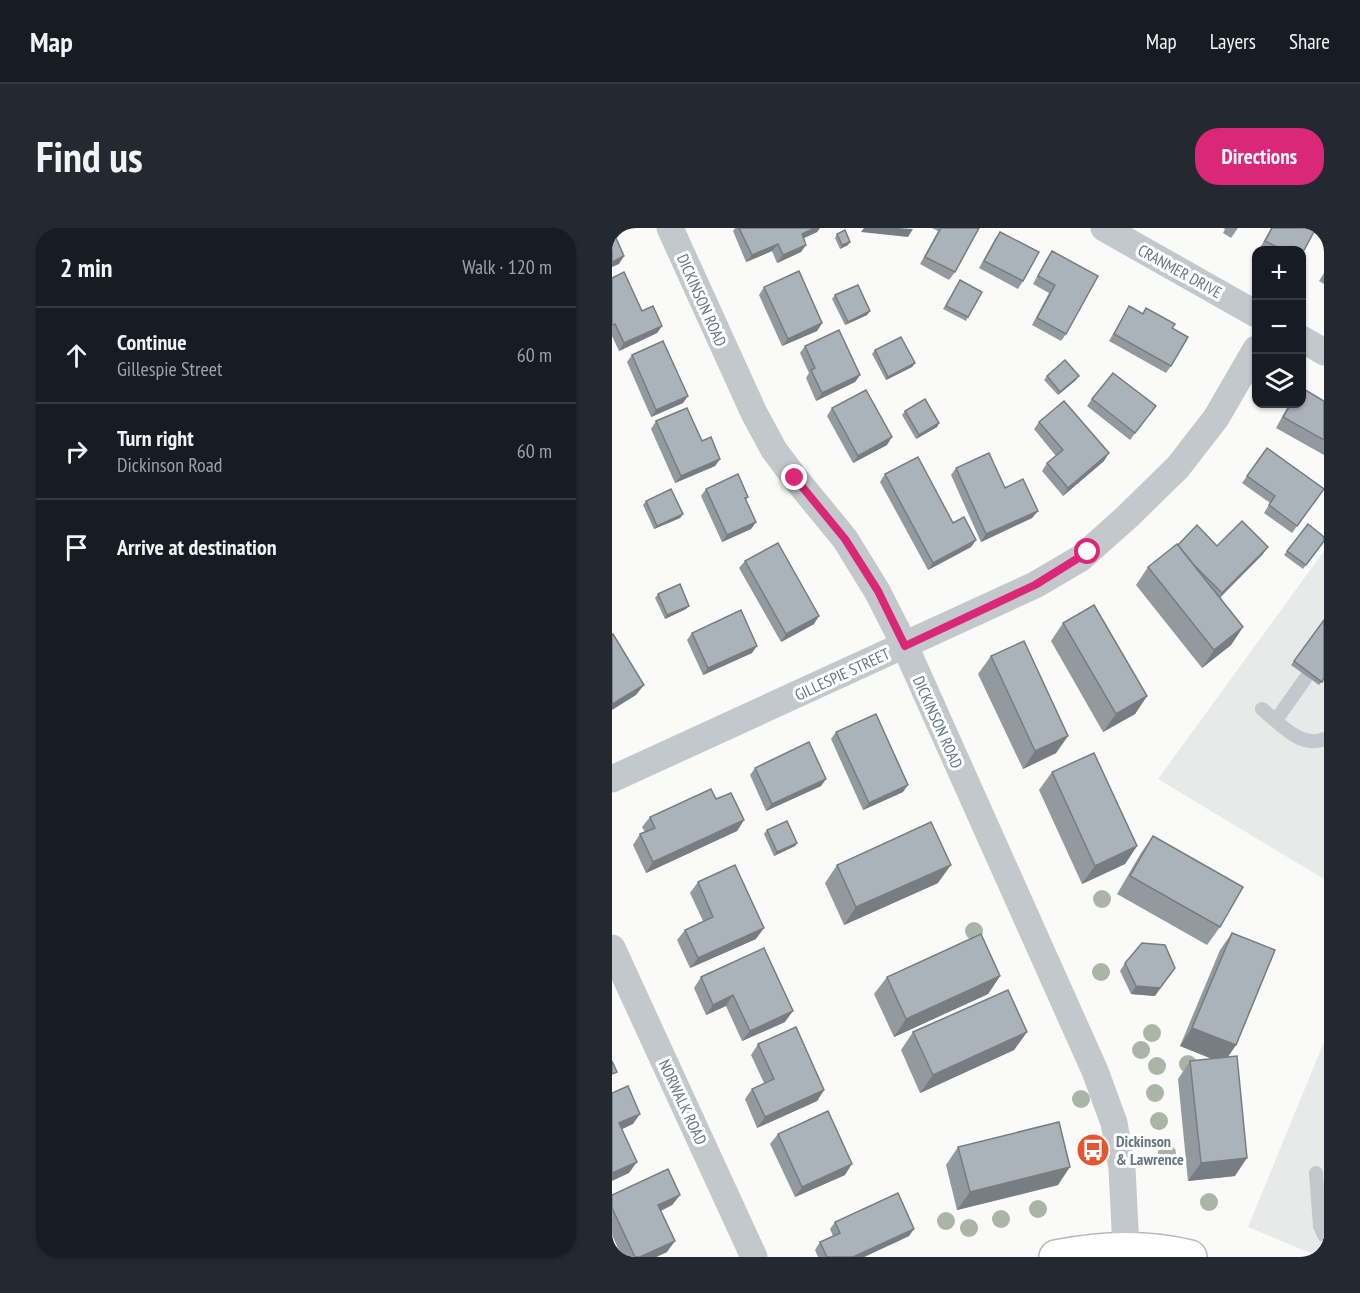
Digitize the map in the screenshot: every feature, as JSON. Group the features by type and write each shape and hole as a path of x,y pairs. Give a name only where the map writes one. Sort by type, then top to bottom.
{"street":[{"name":"DICKINSON ROAD","path":"669,228 754,413 774,450 845,539 878,591 905,646 1104,1090 1114,1124 1122,1168 1126,1249"},
{"name":"CRANMER DRIVE","path":"1104,228 1252,311"},
{"path":"1306,341 1324,352"},
{"name":"GILLESPIE STREET","path":"612,779 1035,585 1081,558 1178,467 1216,418 1254,354"},
{"name":"NORWALK ROAD","path":"612,948 754,1257"},
{"path":"1056,1257 1093,1250 1126,1249 1169,1251 1190,1257"}],"lane":[{"path":"1276,720 1305,679"},
{"path":"1262,709 1302,740 1312,743 1324,739"},
{"path":"1316,1173 1320,1226 1324,1235"}],"shaded area":[{"path":"1324,551 1324,879 1158,779"},
{"path":"1324,1042 1324,1257 1320,1257 1248,1227"}],"building":[{"path":"739,228 815,228 802,234 806,245 783,255 778,244 752,255"},
{"path":"941,228 979,228 955,272 925,257"},
{"path":"1272,228 1316,228 1306,247 1275,246 1265,241"},
{"path":"612,229 624,256 612,262"},
{"path":"845,230 850,242 842,245 837,234"},
{"path":"1000,232 1039,252 1023,281 984,261"},
{"path":"1052,251 1098,276 1066,334 1037,318 1055,285 1038,276"},
{"path":"799,271 822,323 788,339 764,287"},
{"path":"624,272 642,311 653,306 662,326 624,343 615,324 612,325 612,278"},
{"path":"960,280 982,292 968,317 946,306"},
{"path":"858,285 870,311 848,322 835,295"},
{"path":"1129,306 1143,314 1146,308 1175,324 1172,328 1188,337 1171,366 1114,334"},
{"path":"839,330 860,375 822,393 811,370 815,368 805,346"},
{"path":"901,337 915,363 888,377 875,350"},
{"path":"663,341 688,396 656,410 632,355"},
{"path":"1065,360 1079,376 1060,392 1047,376"},
{"path":"1113,373 1156,406 1135,433 1092,399"},
{"path":"866,390 892,437 858,456 832,408"},
{"path":"1306,390 1324,401 1324,440 1283,417 1289,408 1306,408"},
{"path":"925,399 939,423 919,435 905,411"},
{"path":"1064,401 1109,453 1068,488 1047,463 1063,450 1039,422"},
{"path":"687,408 702,441 711,437 720,459 681,476 656,421"},
{"path":"1267,448 1324,489 1297,526 1269,505 1275,496 1247,476"},
{"path":"989,453 1005,488 1023,479 1038,511 986,534 956,468"},
{"path":"918,457 953,523 964,517 976,540 933,563 885,474"},
{"path":"738,474 748,497 745,498 756,522 727,535 706,489"},
{"path":"671,489 683,514 657,526 646,501"},
{"path":"1242,521 1268,547 1222,593 1178,545 1197,525 1217,546"},
{"path":"1308,524 1324,537 1324,541 1306,565 1287,551"},
{"path":"778,543 819,616 786,634 745,561"},
{"path":"1177,544 1243,627 1214,650 1148,567"},
{"path":"680,584 689,606 667,615 658,594"},
{"path":"1094,605 1147,696 1116,714 1063,623"},
{"path":"741,610 757,646 708,668 692,633"},
{"path":"1324,620 1324,678 1322,682 1294,661"},
{"path":"612,634 644,685 612,704"},
{"path":"1024,641 1068,736 1035,751 991,656"},
{"path":"876,714 908,785 869,803 836,732"},
{"path":"809,742 826,779 772,804 755,768"},
{"path":"1094,753 1137,846 1095,866 1052,772"},
{"path":"711,789 716,799 731,793 744,820 653,862 640,834 655,828 650,817"},
{"path":"787,821 797,843 777,852 767,830"},
{"path":"931,822 951,865 856,907 837,865"},
{"path":"1153,836 1243,887 1220,927 1130,876"},
{"path":"735,865 764,928 698,958 685,930 713,917 698,882"},
{"path":"1232,933 1275,950 1236,1045 1192,1028"},
{"path":"981,934 1000,976 906,1019 887,977"},
{"path":"1142,943 1165,945 1175,968 1160,988 1136,986 1125,963"},
{"path":"764,948 793,1011 750,1031 733,995 713,1005 701,977"},
{"path":"1008,990 1027,1032 933,1075 913,1032"},
{"path":"796,1027 824,1090 765,1117 752,1089 774,1079 758,1044"},
{"path":"1237,1056 1247,1158 1201,1163 1190,1061"},
{"path":"612,1061 617,1072 612,1074"},
{"path":"628,1086 640,1114 619,1123 637,1162 612,1173 612,1093"},
{"path":"828,1111 852,1164 802,1187 778,1134"},
{"path":"1059,1122 1070,1167 970,1192 958,1147"},
{"path":"668,1169 680,1195 658,1205 675,1241 640,1257 635,1257 612,1208 612,1195"},
{"path":"898,1193 914,1229 853,1257 827,1257 820,1242 840,1233 835,1222"}],"place":[{"name":"Dickinson & Lawrence","path":"1093,1150"}],"route":[{"path":"795,478 845,539 878,591 905,646 1035,585 1088,552"}]}
